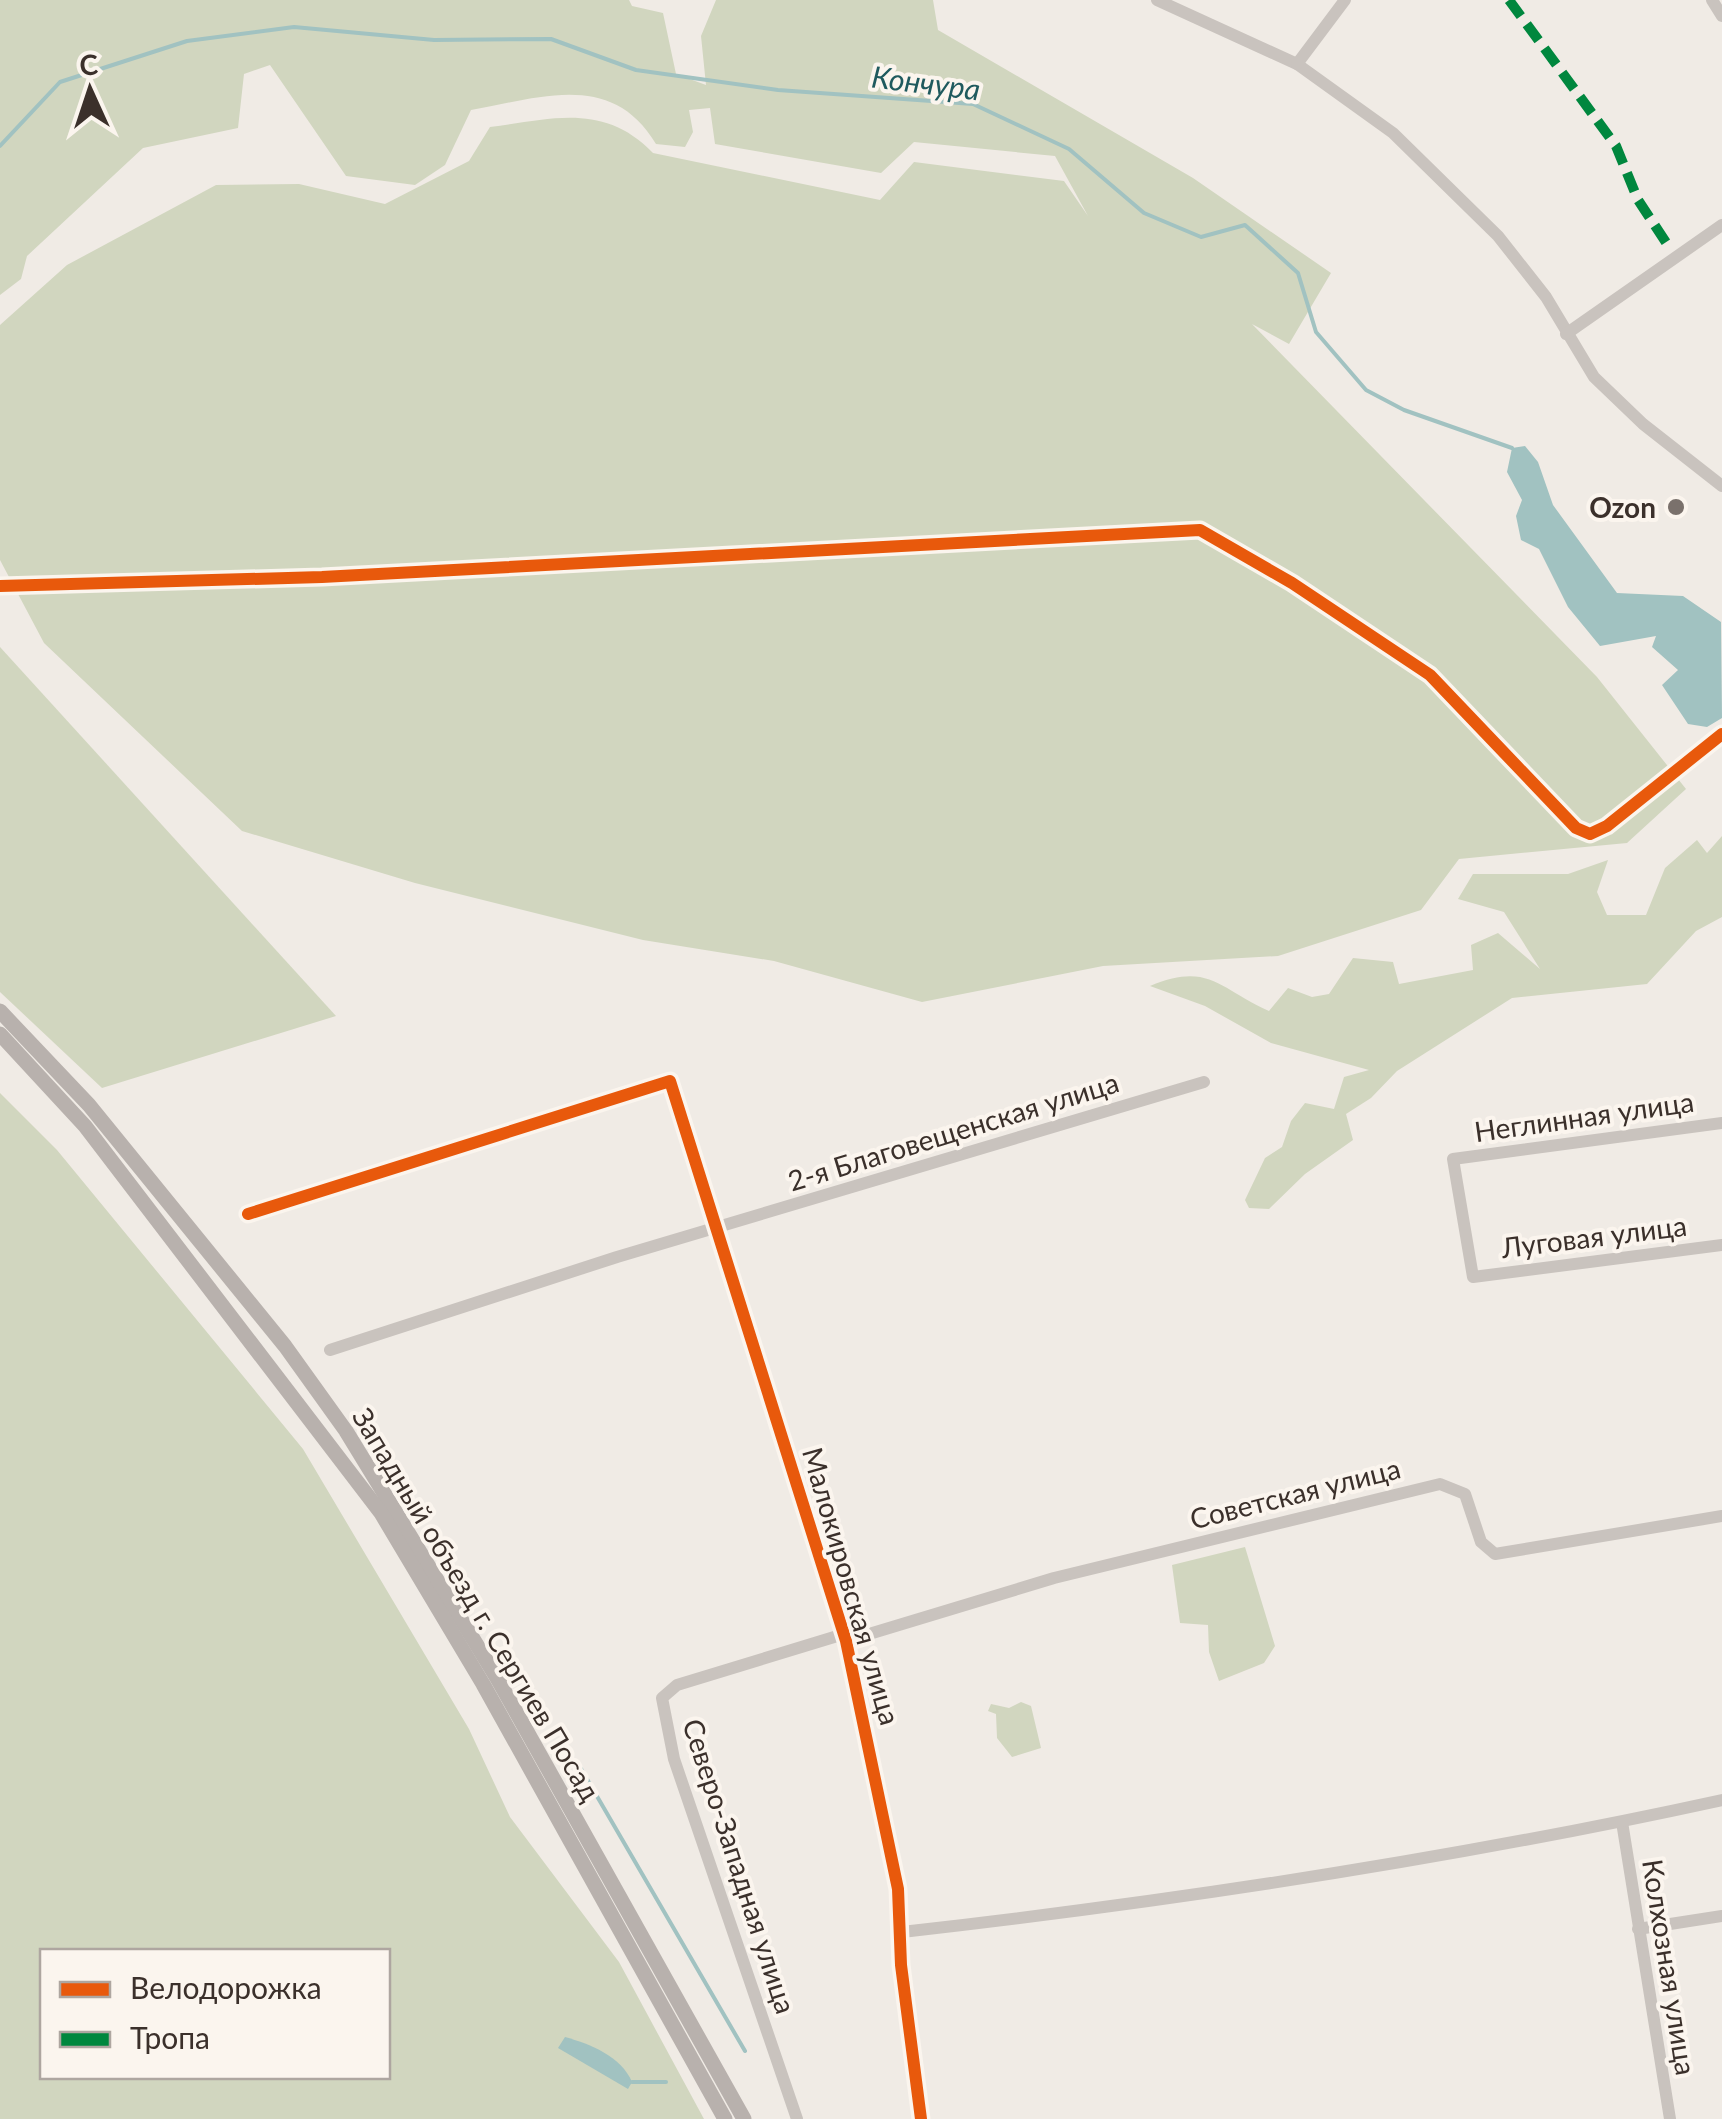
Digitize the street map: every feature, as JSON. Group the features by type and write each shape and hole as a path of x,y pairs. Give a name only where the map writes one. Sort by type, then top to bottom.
{"main road":[{"name":"Западный объезд г. Сергиев Посад","path":"0,1011 89,1106 285,1346 346,1431 497,1678 744,2119"},
{"name":"Западный объезд г. Сергиев Посад","path":"0,1034 86,1126 381,1512 539,1782 725,2119"}],"street":[{"path":"1157,0 1296,64 1393,133 1466,201 1546,297 1566,334 1611,394 1722,486"},
{"path":"1296,64 1345,0"},
{"path":"1712,0 1722,16"},
{"path":"1566,334 1722,224"},
{"path":"0,586 322,577 1200,530 1292,582 1430,675 1576,828 1590,834 1607,826 1722,734"},
{"name":"Малокировская улица","path":"248,1214 670,1081 845,1638 874,1755 898,1890 901,1964 921,2119"},
{"name":"2-я Благовещенская улица","path":"330,1350 717,1228 1204,1082"},
{"name":"Неглинная улица","path":"1453,1159 1722,1122"},
{"name":"Луговая улица","path":"1453,1159 1473,1278 1722,1245"},
{"name":"Советская улица","path":"845,1638 1054,1578 1440,1484 1465,1494 1481,1542 1495,1554 1722,1516"},
{"name":"Северо-Западная улица","path":"797,2119 674,1760 662,1698 677,1685 845,1638"},
{"path":"902,1932 1124,1904 1622,1822 1722,1800"},
{"name":"Колхозная улица","path":"1622,1822 1670,2119"},
{"path":"1638,1929 1722,1916"}],"green space":[{"path":"0,0 629,0 632,6 663,13 676,74 706,85 701,36 716,0 933,0 938,30 1193,178 1331,273 1289,344 1252,324 1597,677 1686,789 1627,843 1459,859 1421,910 1278,956 1103,966 922,1002 774,961 643,940 415,883 242,831 44,643 0,560 0,325 67,265 216,185 299,184 385,204 469,161 490,127 556,118 596,120 616,126 653,153 880,200 914,162 1064,181 1088,216 1055,156 914,142 881,173 715,144 710,108 689,110 693,132 685,147 656,144 638,121 618,106 573,95 471,110 445,165 415,185 346,176 270,65 244,74 238,128 143,148 27,256 21,279 0,295"},
{"path":"0,647 336,1016 102,1088 0,992"},
{"path":"1722,836 1722,917 1696,931 1647,984 1512,998 1397,1071 1371,1098 1346,1114 1353,1140 1305,1174 1269,1209 1249,1208 1245,1200 1265,1158 1282,1147 1291,1121 1305,1103 1334,1109 1344,1077 1369,1070 1271,1043 1205,1006 1150,986 1187,976 1201,977 1269,1011 1288,988 1312,997 1329,994 1353,958 1393,962 1399,984 1473,970 1471,945 1498,933 1540,969 1504,912 1458,899 1473,874 1568,874 1608,860 1597,892 1607,915 1646,915 1665,868 1697,840 1707,853"},
{"path":"0,1093 57,1150 303,1449 469,1729 510,1817 619,1962 704,2119 0,2119"},
{"path":"1245,1547 1275,1646 1264,1663 1219,1681 1209,1652 1208,1625 1180,1623 1172,1565"},
{"path":"1021,1702 1031,1706 1041,1748 1012,1757 997,1738 996,1714 988,1711 991,1704 1009,1708"}],"water":[{"path":"1525,446 1538,462 1553,505 1617,593 1683,596 1721,622 1722,718 1707,727 1688,724 1662,685 1678,670 1652,647 1656,636 1600,646 1568,607 1539,549 1521,540 1516,516 1522,500 1507,472 1512,448"},
{"path":"565,2037 613,2058 632,2082 628,2089 558,2048"}],"waterway":[{"name":"Кончура","path":"0,146 60,82 187,41 294,27 434,40 551,39 636,70 778,90 973,104 1069,149 1144,213 1201,237 1245,225 1298,273 1316,332 1366,390 1404,410 1512,448"},
{"path":"580,1767 745,2051"},
{"path":"632,2082 666,2082"}],"marked path":[{"path":"1509,0 1616,146 1638,200 1669,247"}],"cycle path":[{"path":"0,586 322,577 1200,530 1292,583 1430,675 1576,828 1590,834 1607,826 1722,734"},
{"path":"248,1214 670,1081 846,1641 898,1889 901,1965 921,2119"}],"place":[{"name":"Ozon","path":"1676,507"}]}
